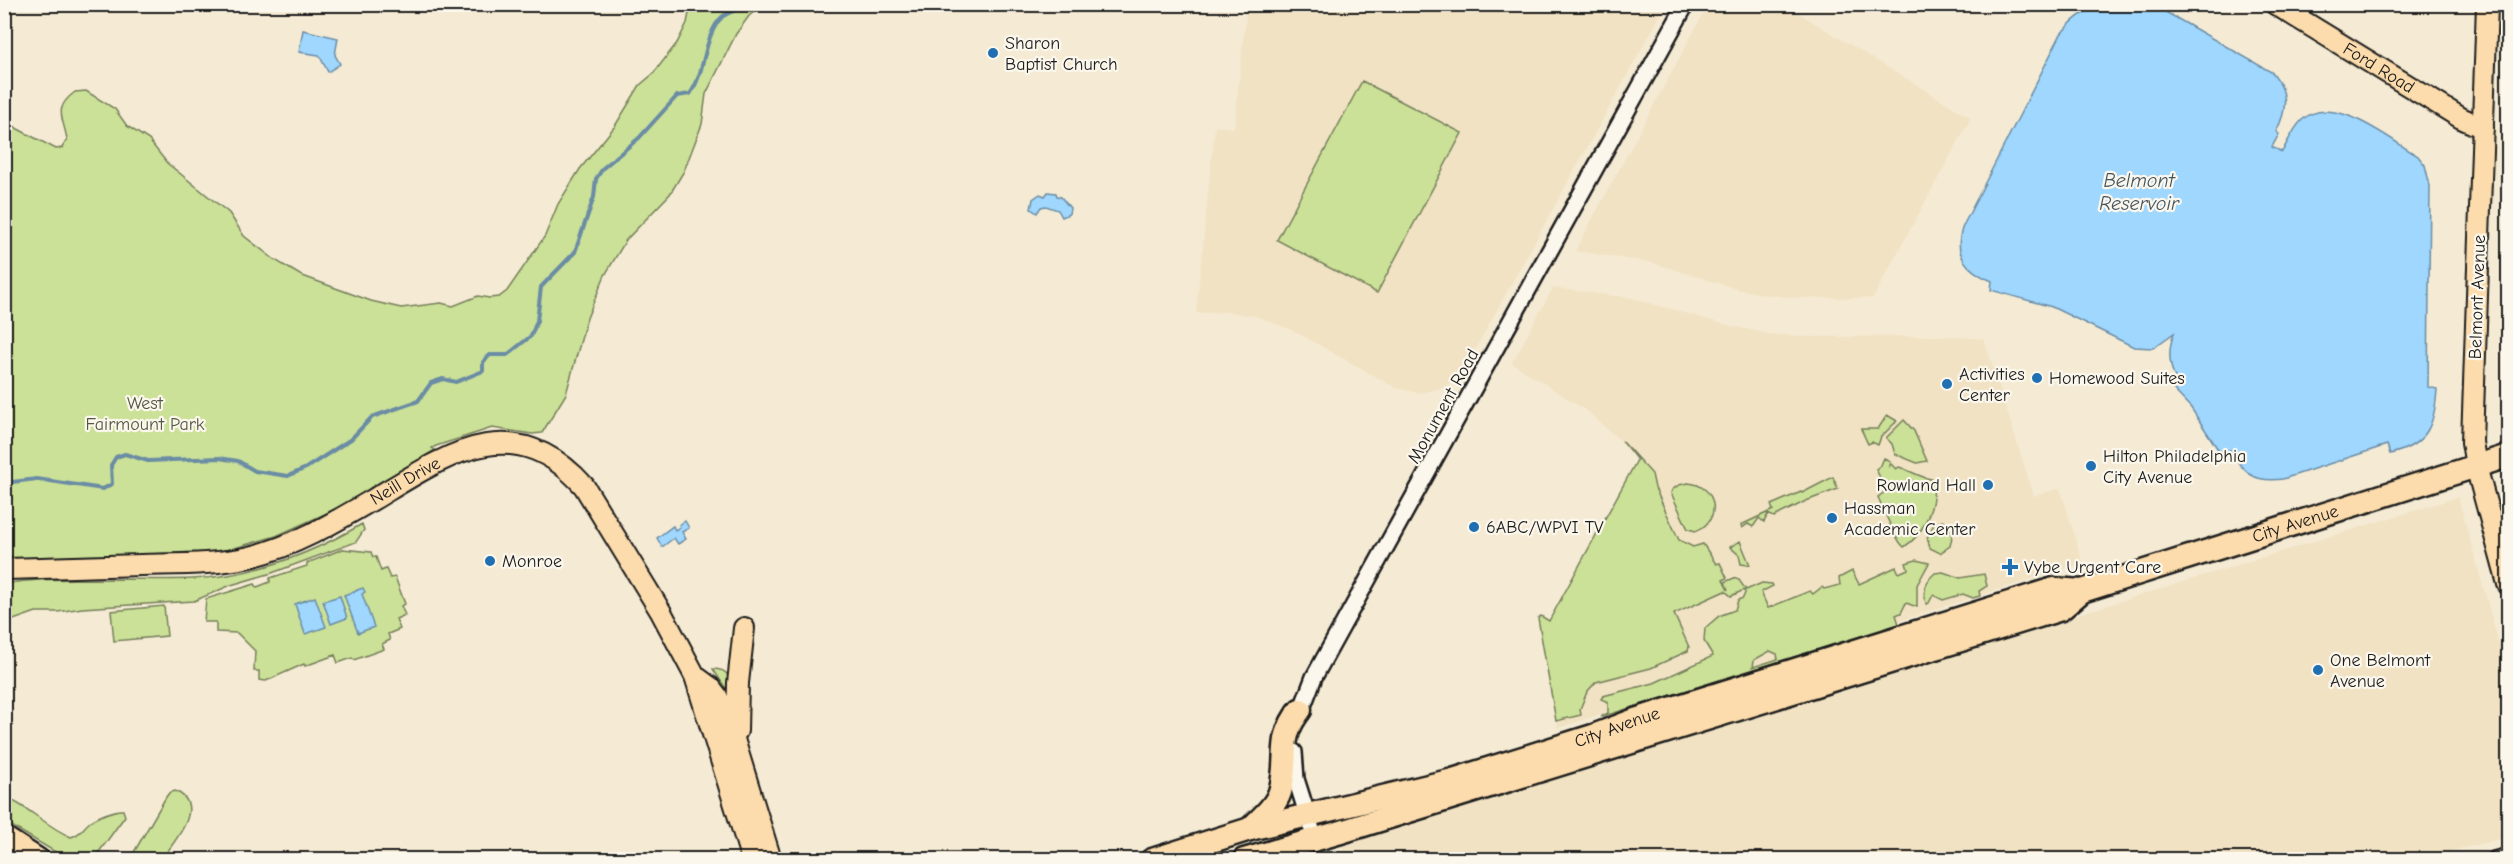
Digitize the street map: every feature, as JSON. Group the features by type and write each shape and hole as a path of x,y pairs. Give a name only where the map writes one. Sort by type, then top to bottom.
{"highway":[{"name":"City Avenue","path":"1152,860 1250,829 1453,780 1593,736 1635,720 2054,589 2082,591 2508,456"},
{"name":"City Avenue","path":"1244,860 2061,609 2082,591"},
{"path":"1923,651 1929,642 1930,628"},
{"path":"1250,829 1272,806 1279,795 1283,778 1285,737 1288,727 1300,710"},
{"path":"4,838 38,860"}],"main road":[{"name":"Ford Road","path":"2275,4 2461,118 2482,128"},
{"name":"Belmont Avenue","path":"2487,4 2472,442 2476,466 2508,584"},
{"name":"Neill Drive","path":"4,569 202,563 250,557 297,541 317,531 453,454 477,446 511,444 534,450 556,460 584,486 661,612 695,675"},
{"path":"740,757 736,715 744,628"},
{"path":"695,675 717,696 729,723 771,860"},
{"path":"695,675 752,860"}],"street":[{"name":"Monument Road","path":"1315,839 1294,762 1294,737 1300,710 1314,677 1686,4"},
{"path":"2494,860 2508,856"}],"shaded area":[{"path":"1247,5 1666,5 1467,364 1456,379 1443,388 1418,393 1396,388 1292,330 1255,316 1226,312 1196,313 1215,126 1234,128"},
{"path":"1708,5 1785,5 1971,118 1873,298 1798,298 1768,295 1737,289 1653,263 1575,251"},
{"path":"1553,288 1632,298 1727,325 1769,334 1808,337 1948,336 1984,339 2034,496 2060,488 2083,563 1558,728 1543,639 1641,459 1587,411 1512,363"},
{"path":"2508,349 2508,433 2499,435 2502,351"},
{"path":"2508,480 2508,527 2500,490 2504,481"},
{"path":"2458,497 2508,676 2508,837 2419,859 1346,860 1341,842"}],"green space":[{"name":"West Fairmount Park","path":"695,5 762,5 749,16 736,34 706,94 702,124 684,171 670,194 626,240 605,275 587,318 566,394 542,433 532,434 492,428 436,446 432,448 435,450 347,504 276,536 224,551 198,554 170,553 5,561 4,118 18,129 56,149 62,148 67,140 61,114 64,104 75,92 86,91 115,109 127,126 149,140 167,163 229,213 244,236 275,260 300,275 371,301 401,308 441,303 453,306 478,296 499,297 507,291 545,236 558,204 580,169 615,126 640,85 653,74 677,43 687,23 689,13"},
{"path":"1362,81 1462,133 1377,293 1277,240"},
{"path":"1887,415 1897,421 1881,437 1878,445 1872,442 1868,444 1861,429 1878,429"},
{"path":"1904,420 1914,431 1927,461 1917,463 1895,454 1892,444 1886,438"},
{"path":"1622,441 1652,474 1655,488 1679,540 1693,547 1703,544 1716,564 1720,563 1727,578 1723,580 1728,590 1725,582 1734,578 1739,580 1746,590 1762,583 1772,584 1773,586 1761,592 1768,608 1810,591 1813,594 1822,587 1824,589 1840,585 1839,578 1852,571 1859,584 1896,567 1899,573 1908,569 1906,563 1916,560 1929,563 1917,585 1917,607 1906,603 1901,613 1896,615 1899,624 1601,717 1608,713 1608,702 1601,699 1603,696 1654,683 1713,656 1704,641 1705,628 1719,616 1735,610 1738,600 1743,598 1745,593 1744,590 1731,596 1725,591 1674,614 1689,647 1688,651 1651,668 1596,682 1587,692 1580,709 1581,715 1556,721 1538,618 1541,616 1549,621 1637,460","holes":["1770,651 1777,654 1778,659 1753,667 1754,660"]},
{"path":"1884,458 1890,461 1889,466 1891,464 1896,469 1899,467 1932,479 1933,498 1928,517 1918,535 1904,547 1894,532 1878,497 1886,491 1876,469"},
{"path":"1833,477 1838,489 1806,501 1774,517 1768,514 1764,522 1759,518 1753,527 1748,524 1742,528 1741,525 1773,510 1771,505 1802,493"},
{"path":"1688,483 1698,485 1705,490 1713,504 1710,519 1705,526 1696,531 1688,529 1671,493 1679,485"},
{"path":"1942,521 1949,525 1952,535 1950,546 1940,553 1930,548 1927,538 1934,524"},
{"path":"362,524 364,530 356,542 272,573 231,585 194,601 36,612 5,623 5,584 46,580 215,577 281,562 323,545"},
{"path":"1740,541 1750,565 1741,564 1739,555 1730,547"},
{"path":"343,549 371,552 373,557 376,557 381,571 386,569 390,578 395,577 405,604 401,606 405,615 396,619 400,629 388,634 390,640 382,644 384,649 338,663 335,655 305,666 304,664 266,681 259,680 259,671 254,671 255,651 237,633 216,632 216,622 204,622 206,599 255,584 257,587 270,582 270,578 307,566 307,563"},
{"path":"1943,572 1960,578 1984,574 1987,586 1979,591 1980,596 1973,598 1963,594 1943,600 1933,595 1926,604 1927,583 1935,573"},
{"path":"164,606 167,636 114,641 111,611"},
{"path":"713,669 726,673 731,683 732,693 728,692"},
{"path":"175,791 184,797 188,805 188,814 180,834 162,859 130,859 166,797"},
{"path":"5,797 71,837 80,833 93,820 106,814 123,810 125,816 94,859 67,859 5,822"}],"water":[{"name":"Belmont Reservoir","path":"2149,5 2157,7 2273,73 2282,88 2285,102 2276,132 2279,134 2272,147 2282,152 2293,131 2302,120 2315,113 2329,111 2361,121 2377,130 2418,156 2425,165 2430,186 2428,387 2437,389 2431,423 2421,439 2413,445 2390,454 2387,445 2283,479 2257,478 2250,475 2240,465 2230,450 2221,454 2191,408 2171,387 2176,380 2171,368 2170,356 2174,333 2153,348 2134,347 2052,307 1991,290 1992,281 1975,272 1964,260 1959,245 1963,226 2061,34 2081,15 2100,6"},
{"path":"303,30 338,38 335,55 340,64 328,72 319,55 299,52"},
{"path":"1048,192 1056,193 1061,197 1070,208 1069,214 1062,217 1058,210 1046,206 1041,207 1037,213 1031,209 1033,199 1040,194 1045,196"},
{"path":"685,521 689,528 682,532 686,539 678,544 674,538 662,547 657,538 673,526 675,530 680,527 679,525"},
{"path":"363,588 365,592 362,594 374,627 358,633 344,595"},
{"path":"340,596 347,618 331,624 323,601"},
{"path":"315,597 326,627 305,634 295,604"}],"waterway":[{"path":"4,483 37,479 103,489 112,484 111,465 116,457 125,454 148,461 219,458 238,461 255,471 288,476 306,468 351,439 372,417 418,401 431,383 443,379 456,382 483,371 483,362 490,355 507,355 531,336 537,321 541,287 575,252 594,197 596,179 603,168 639,138 677,96 690,94 716,25 722,17 747,4"}],"place":[{"name":"Sharon Baptist Church","path":"993,53"},
{"name":"Homewood Suites","path":"2037,378"},
{"name":"Activities Center","path":"1947,384"},
{"name":"Hilton Philadelphia City Avenue","path":"2091,466"},
{"name":"Rowland Hall","path":"1988,485"},
{"name":"Hassman Academic Center","path":"1832,518"},
{"name":"6ABC/WPVI TV","path":"1474,527"},
{"name":"Monroe","path":"490,561"},
{"name":"Vybe Urgent Care","path":"2010,567"},
{"name":"One Belmont Avenue","path":"2318,670"}]}
